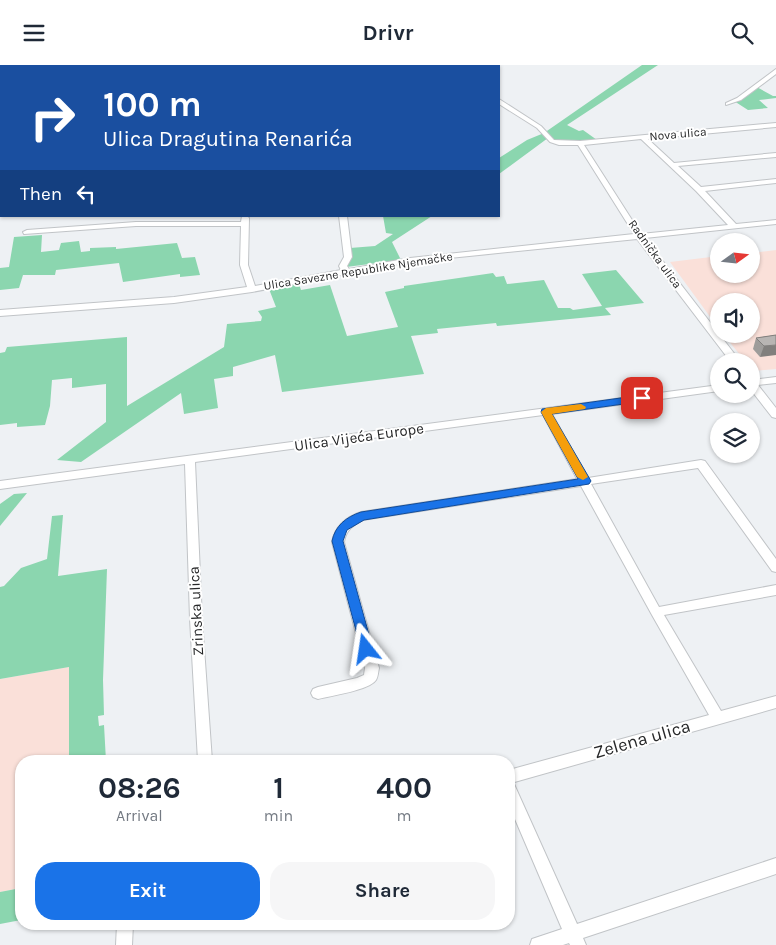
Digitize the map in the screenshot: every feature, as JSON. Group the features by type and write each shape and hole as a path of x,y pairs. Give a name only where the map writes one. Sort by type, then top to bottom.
{"street":[{"path":"728,104 739,99 776,71"},
{"name":"Nova ulica","path":"500,102 539,127 552,141 559,143 580,143 776,125"},
{"path":"642,137 699,189 736,227"},
{"name":"Radnička ulica","path":"580,143 640,236 729,353"},
{"path":"671,165 776,155"},
{"path":"699,189 776,181"},
{"path":"343,217 348,257 343,266 346,272"},
{"path":"27,232 136,224 245,220 244,265 252,289"},
{"name":"Ulica Savezne Republike Njemačke","path":"0,313 155,302 252,289 410,261 776,222"},
{"path":"760,382 776,380"},
{"name":"Ulica Vijeća Europe","path":"0,485 190,461 710,389"},
{"path":"760,395 776,415"},
{"path":"546,412 586,481 656,612 718,718"},
{"name":"Zrinska ulica","path":"190,461 196,619 205,755"},
{"path":"318,693 360,683 370,678 372,668 338,541 339,533 343,527 361,516 701,464 776,568"},
{"path":"656,612 776,590"},
{"name":"Zelena ulica","path":"515,775 776,702"},
{"path":"515,803 575,940"},
{"path":"538,945 575,940 776,865"},
{"path":"124,945 125,930"}],"shaded area":[{"path":"776,250 776,369 760,370 760,353 738,353 730,343 760,343 760,293 710,293 710,317 670,262 710,257 710,283 760,283 760,252"},
{"path":"69,667 69,755 15,755 15,889 0,892 0,679"}],"green space":[{"path":"642,65 658,65 567,125 579,131 583,130 597,140 560,142 548,138 500,173 500,157 527,140 544,133"},
{"path":"755,86 776,96 776,98 759,100 768,108 748,110 734,101"},
{"path":"383,217 430,217 392,242 401,260 346,267 350,260 350,248 375,246 393,234 386,233"},
{"path":"42,235 41,252 59,250 61,243 79,241 81,252 90,251 90,248 116,247 116,249 177,243 182,258 195,257 200,275 180,277 180,274 123,282 119,263 56,270 55,275 23,275 19,288 0,290 0,268 9,267 14,237"},
{"path":"616,270 644,303 605,308 611,315 497,326 496,323 437,329 438,333 411,336 424,374 282,392 275,355 233,367 233,376 214,379 218,408 184,414 181,393 81,462 57,460 106,422 106,384 72,388 72,378 52,380 50,406 45,425 17,427 17,423 0,425 0,353 5,352 7,347 127,337 127,406 224,347 227,324 261,321 262,317 258,311 276,307 269,289 299,284 301,290 330,285 347,336 398,327 385,292 404,288 404,286 493,273 496,277 504,276 507,284 544,280 558,308 570,308 573,310 602,306 582,274"},
{"path":"27,493 0,526 0,504 14,494"},
{"path":"63,515 58,576 107,569 103,680 104,715 98,716 99,726 104,725 106,755 69,755 69,667 0,679 0,587 4,586 21,568 47,559 52,516"},
{"path":"15,889 15,921 0,924 0,892"}],"building":[{"path":"776,335 776,345 764,346 760,342 760,337"}],"slow traffic":[{"path":"581,407 546,412 583,477"}],"route":[{"path":"366,649 338,541 339,533 343,527 361,516 586,481 546,412 642,398"}]}
